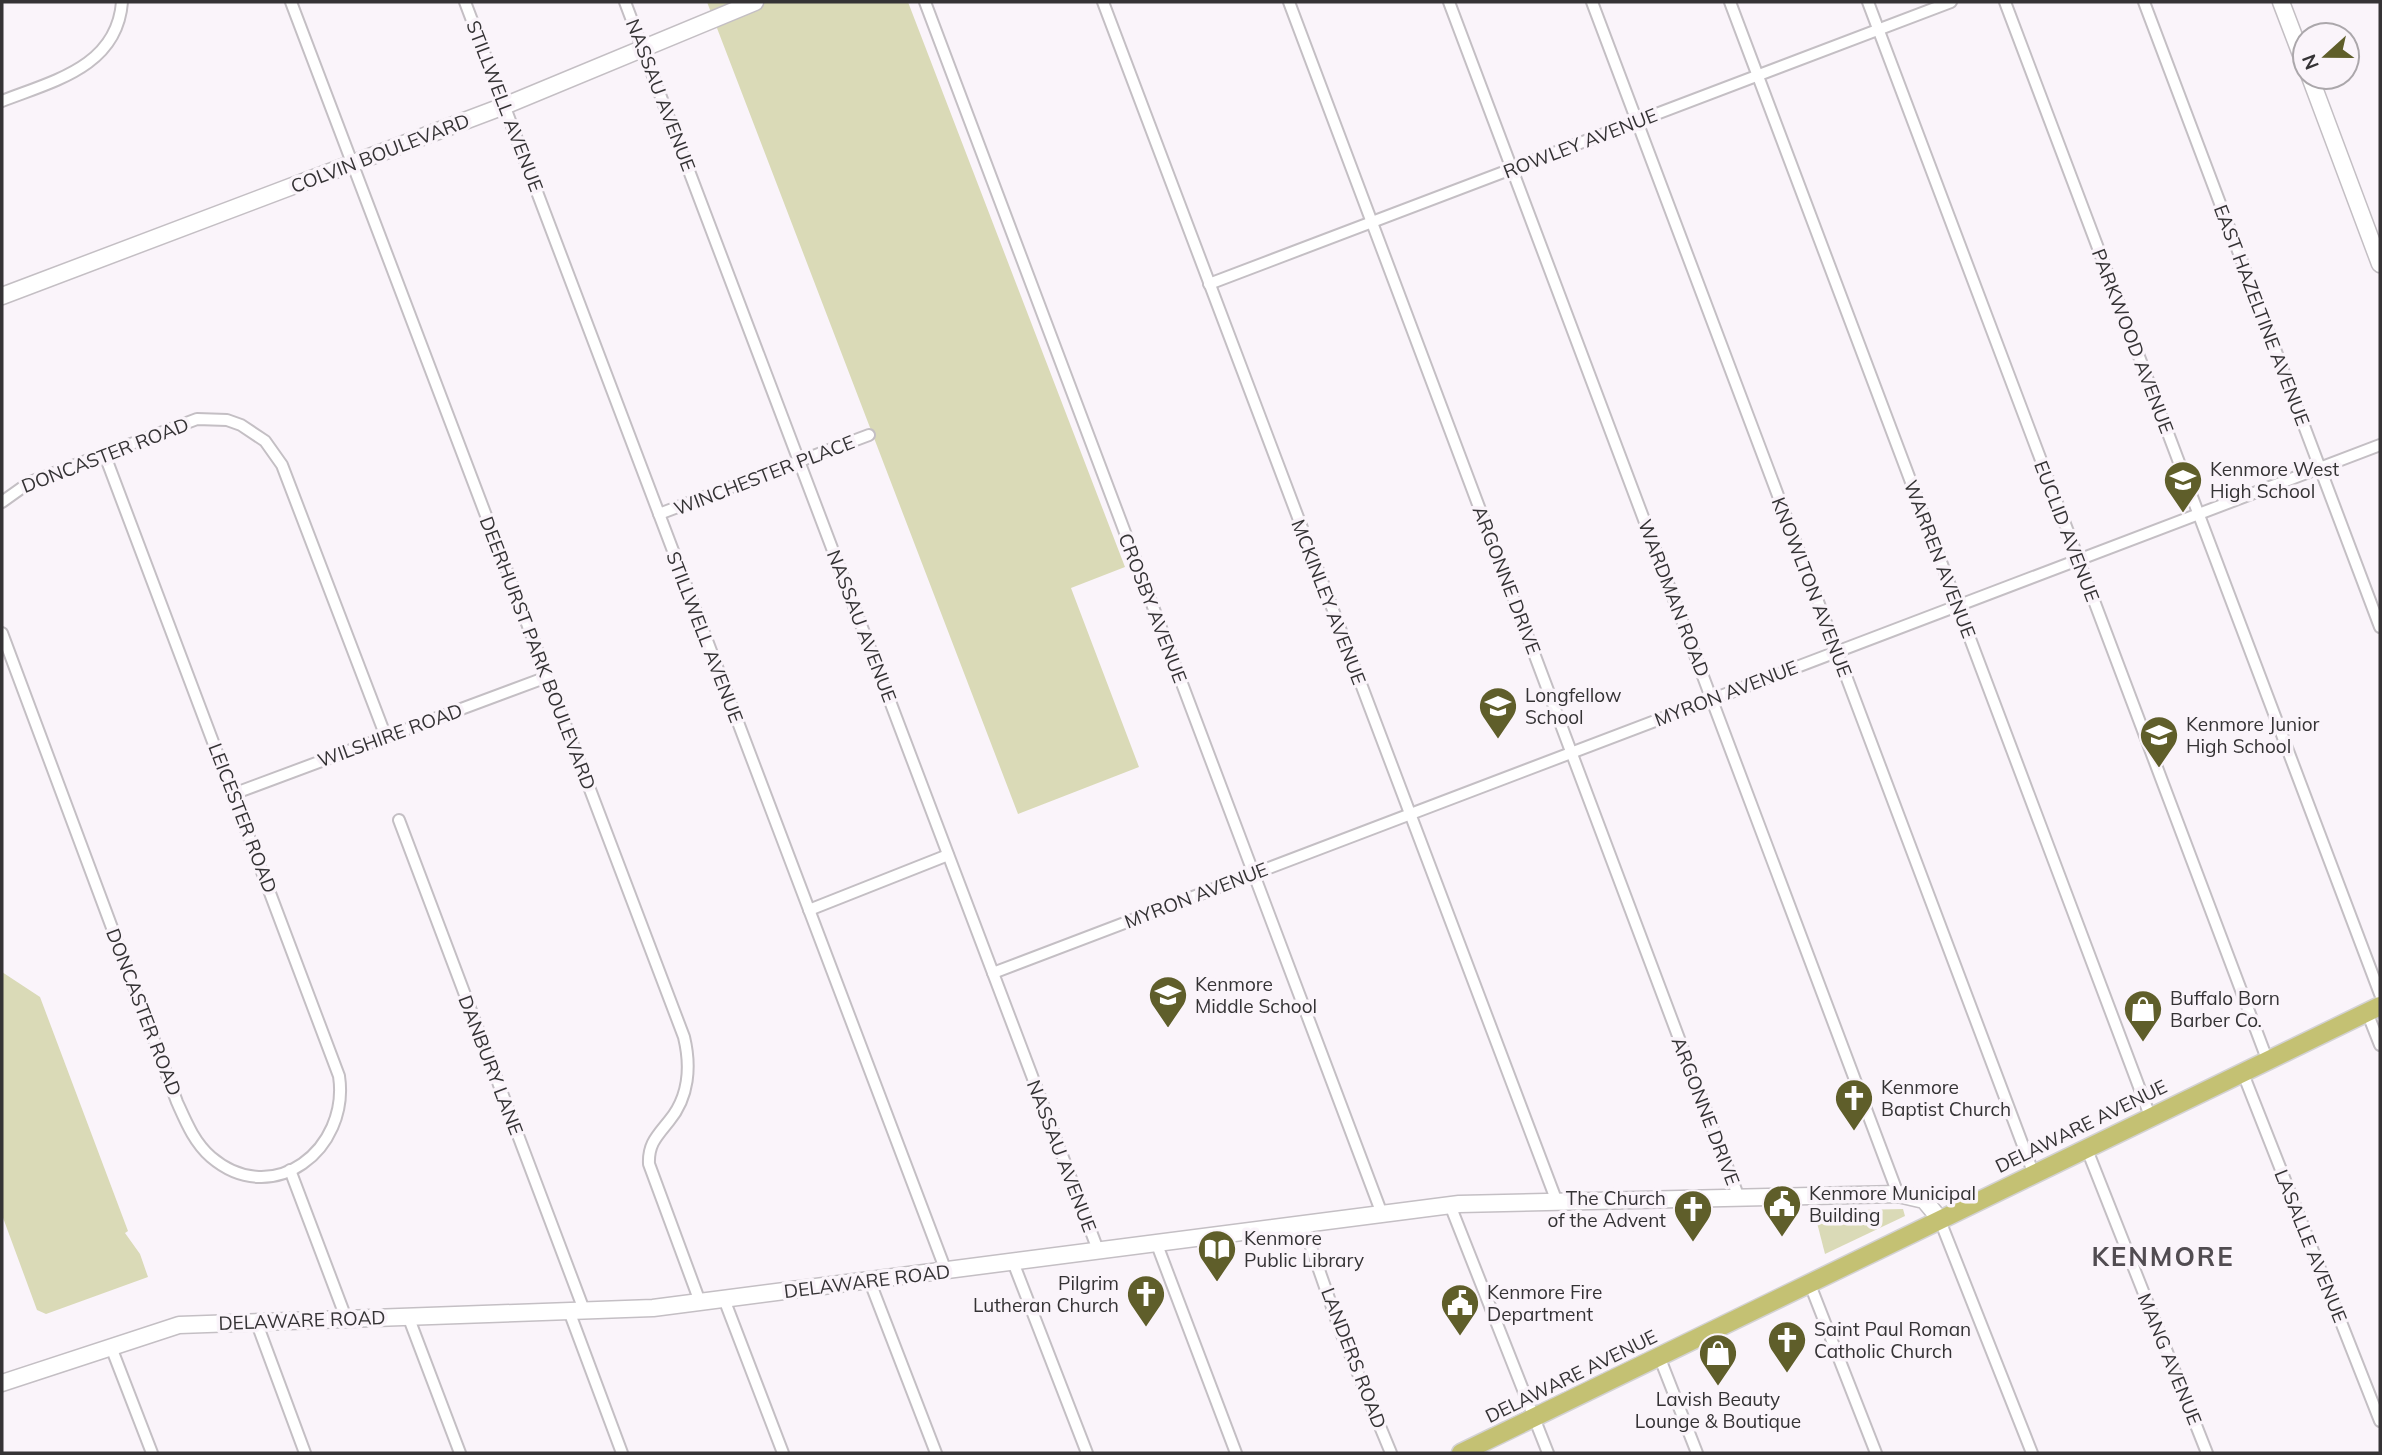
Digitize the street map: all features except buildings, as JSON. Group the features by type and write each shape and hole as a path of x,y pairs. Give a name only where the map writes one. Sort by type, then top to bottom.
{"main road":[{"name":"DELAWARE AVENUE","path":"1461,1453 2150,1115 2374,1009"}],"street":[{"path":"2,101 73,74 95,59 113,37 122,2"},
{"name":"DEERHURST PARK BOULEVARD","path":"291,2 687,1049 684,1095 674,1115 652,1143 649,1164 700,1302"},
{"name":"STILLWELL AVENUE","path":"465,2 946,1271"},
{"name":"NASSAU AVENUE","path":"625,2 1098,1250"},
{"name":"COLVIN BOULEVARD","path":"2,296 504,106 755,2"},
{"name":"CROSBY AVENUE","path":"925,2 1382,1214"},
{"name":"MCKINLEY AVENUE","path":"1103,2 1557,1202"},
{"name":"ARGONNE DRIVE","path":"1289,2 1739,1198"},
{"name":"WARDMAN ROAD","path":"1449,2 1898,1194"},
{"name":"KNOWLTON AVENUE","path":"1592,2 2033,1172"},
{"name":"WARREN AVENUE","path":"1730,2 2150,1115"},
{"name":"EUCLID AVENUE","path":"1868,2 2267,1059"},
{"name":"ROWLEY AVENUE","path":"1209,284 1951,2"},
{"name":"PARKWOOD AVENUE","path":"2005,2 2380,994"},
{"name":"EAST HAZELTINE AVENUE","path":"2144,2 2380,627"},
{"path":"2281,2 2291,28"},
{"path":"2315,91 2380,264"},
{"name":"DONCASTER ROAD","path":"2,502 30,481 197,419 227,420 247,428 265,442 282,465 386,737"},
{"name":"WINCHESTER PLACE","path":"659,514 869,435"},
{"name":"MYRON AVENUE","path":"993,972 2380,445"},
{"name":"LEICESTER ROAD","path":"104,453 340,1076 341,1107 330,1136 314,1156 290,1170"},
{"name":"DONCASTER ROAD","path":"2,633 185,1121 202,1148 232,1170 258,1176 290,1170"},
{"name":"WILSHIRE ROAD","path":"233,794 547,677"},
{"name":"DANBURY LANE","path":"398,820 576,1310 622,1453"},
{"path":"809,910 948,855"},
{"path":"2374,1009 2380,1045"},
{"name":"LASALLE AVENUE","path":"2242,1071 2380,1421"},
{"name":"MANG AVENUE","path":"2086,1147 2207,1453"},
{"path":"290,1170 346,1318"},
{"name":"DELAWARE ROAD","path":"2,1383 179,1325 653,1308 1450,1205 1898,1194 1924,1200 1939,1218"},
{"path":"1450,1205 1548,1453"},
{"path":"1939,1218 2032,1453"},
{"name":"LANDERS ROAD","path":"1303,1224 1340,1330 1391,1453"},
{"path":"1156,1242 1236,1453"},
{"path":"1013,1262 1087,1453"},
{"path":"870,1282 936,1453"},
{"path":"1809,1282 1876,1453"},
{"path":"724,1299 783,1453"},
{"path":"408,1316 460,1453"},
{"path":"256,1321 305,1453"},
{"path":"111,1347 152,1453"},
{"path":"1659,1356 1697,1453"}],"green space":[{"path":"707,2 908,2 1125,567 1071,588 1139,767 1018,814"},
{"path":"2,972 40,997 128,1231 125,1233 140,1254 148,1277 46,1314 37,1310 2,1215"},
{"path":"1903,1209 1905,1216 1825,1254 1814,1211"}],"place":[{"name":"Kenmore West High School","path":"2183,514"},
{"name":"Longfellow School","path":"1498,740"},
{"name":"Kenmore Junior High School","path":"2159,769"},
{"name":"Kenmore Middle School","path":"1168,1029"},
{"name":"Buffalo Born Barber Co.","path":"2143,1043"},
{"name":"Kenmore Baptist Church","path":"1854,1132"},
{"name":"Kenmore Municipal Building","path":"1782,1238"},
{"name":"The Church of the Advent","path":"1693,1243"},
{"name":"Kenmore Public Library","path":"1217,1283"},
{"name":"Pilgrim Lutheran Church","path":"1146,1328"},
{"name":"Kenmore Fire Department","path":"1460,1337"},
{"name":"Saint Paul Roman Catholic Church","path":"1787,1374"},
{"name":"Lavish Beauty Lounge & Boutique","path":"1718,1387"}],"district":[{"name":"KENMORE","path":"2163,1257"}]}
